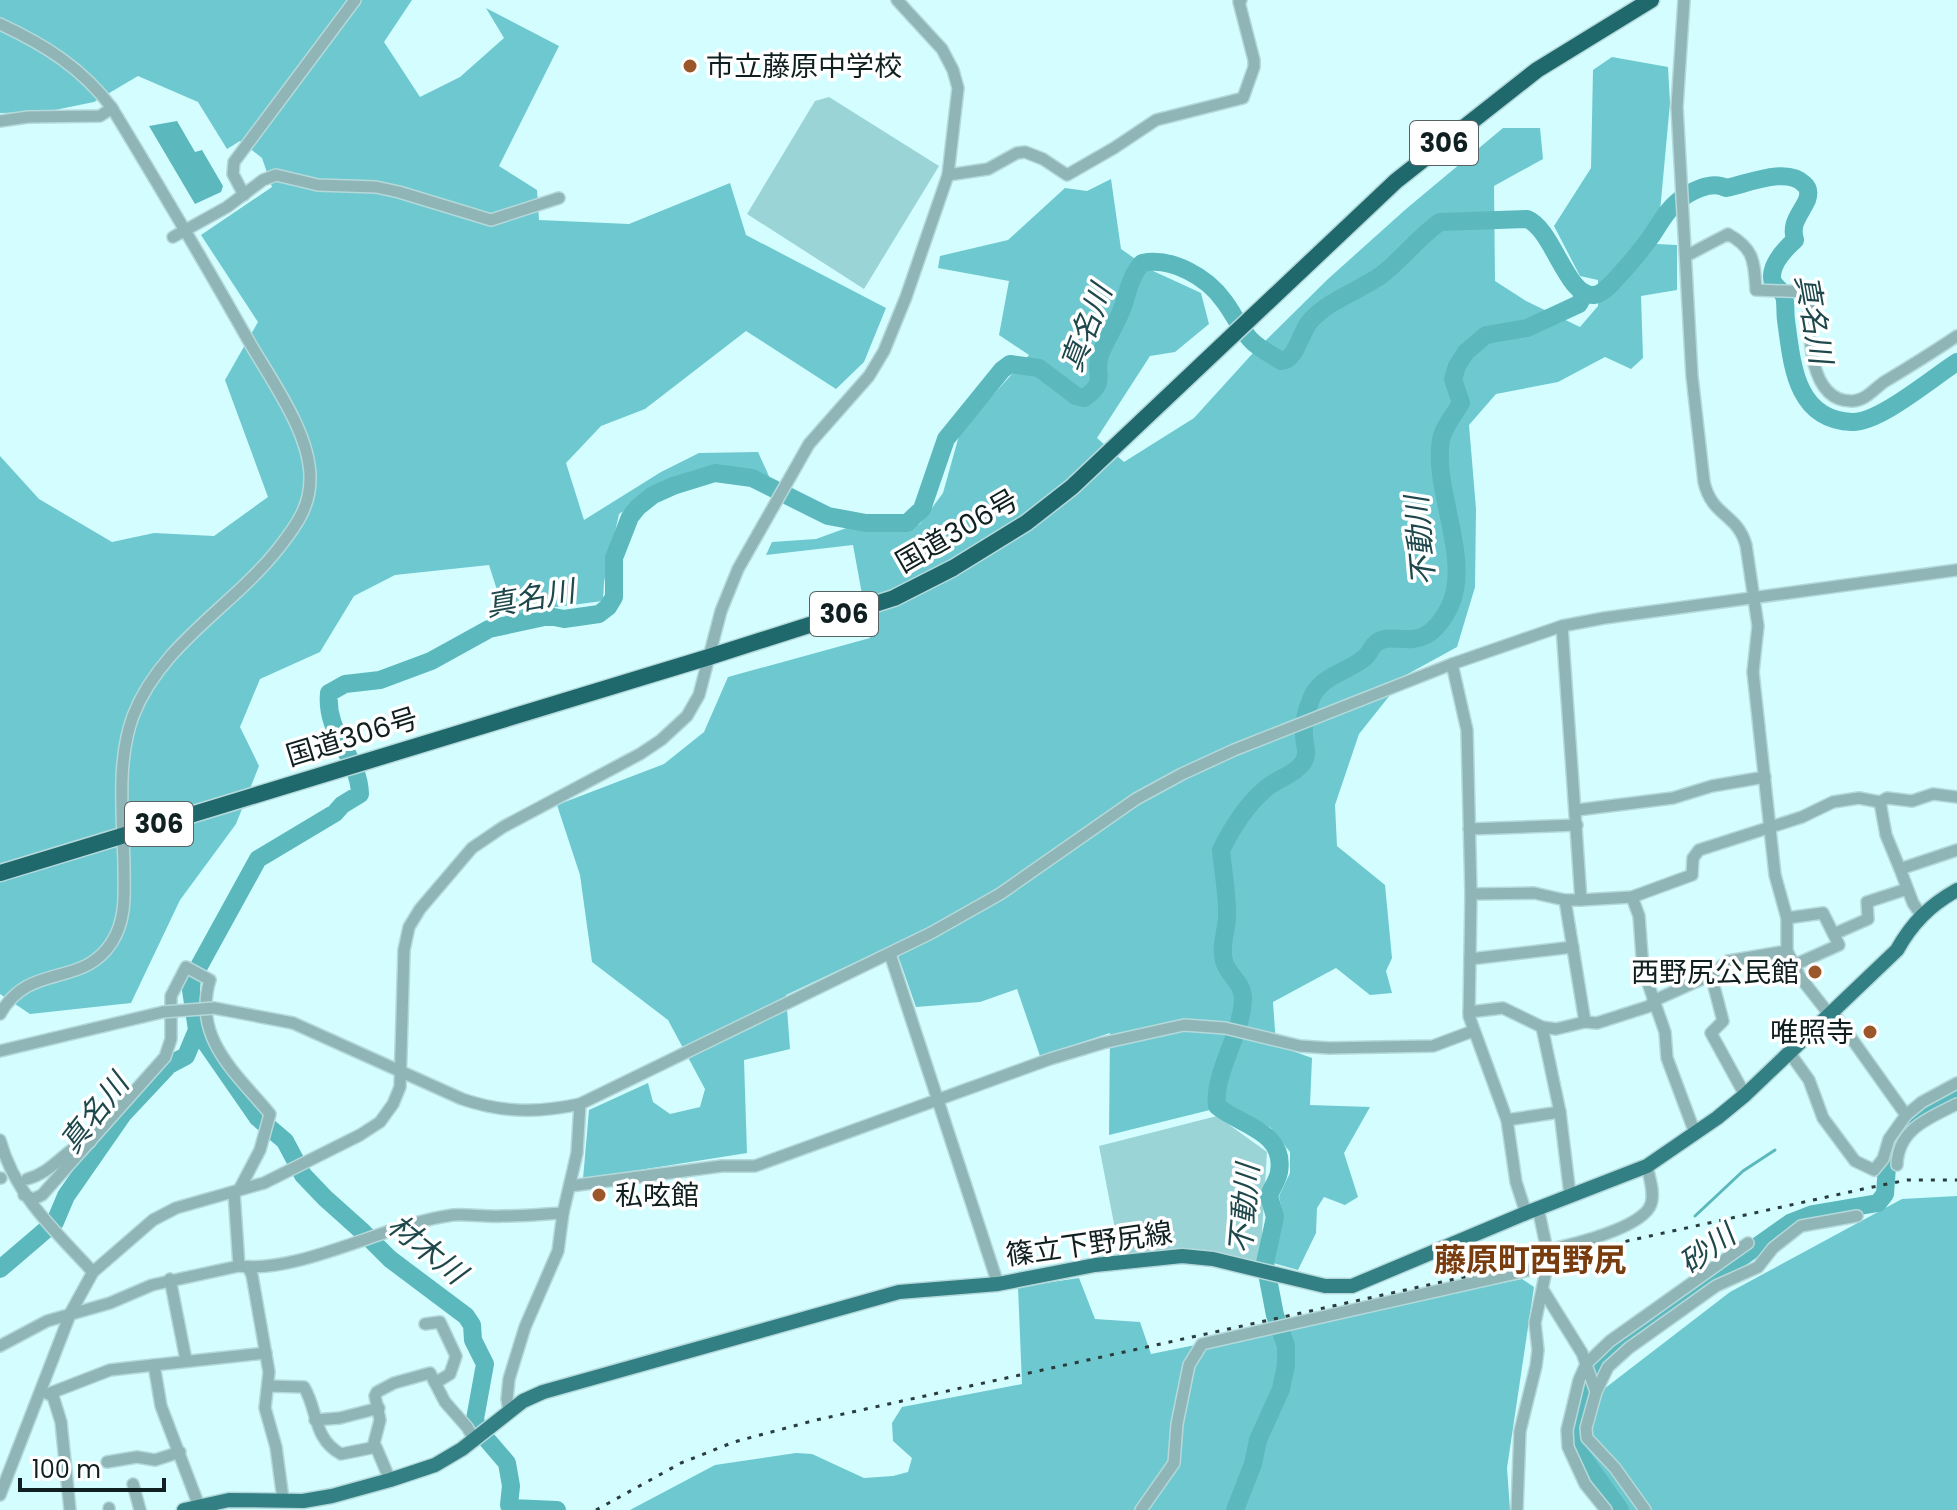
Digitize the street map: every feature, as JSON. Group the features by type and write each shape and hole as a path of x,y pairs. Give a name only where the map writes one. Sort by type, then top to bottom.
{"highway":[{"name":"国道306号","path":"0,873 894,598 953,568 1026,523 1072,487 1408,172 1537,70 1651,0"}],"main road":[{"name":"篠立下野尻線","path":"192,1508 229,1500 283,1499 303,1505 390,1480 435,1465 523,1401 543,1392 899,1292 998,1284 1095,1265 1182,1256 1213,1259 1325,1286 1352,1286 1532,1210 1647,1166 1745,1095 1897,950 1921,915 1956,892"}],"street":[{"path":"244,195 233,174 236,158 355,0"},
{"path":"0,1495 46,1394 71,1312 93,1272 153,1220 176,1208 264,1183 380,1122 400,1087 404,950 409,927 420,909 472,848 503,827 640,754 678,726 699,695 721,611 738,569 809,444 869,376 884,351 948,175 958,88 953,70 942,49 897,0"},
{"path":"948,175 988,169 1017,153 1025,152 1043,159 1067,175 1156,120 1243,98 1254,67 1241,0"},
{"path":"1684,0 1677,107 1692,376 1708,498 1742,532 1755,597 1758,626 1753,672 1775,875 1787,918 1787,951 1794,965 1906,1115"},
{"path":"0,24 39,42 63,58 99,91 112,108 186,230 283,401 307,449 310,479 307,506 300,521 274,553 174,652 154,675 140,699 127,731 123,757 124,911 118,931 96,960 79,970 29,983 14,995 0,1014"},
{"path":"0,121 28,117 100,116 112,108"},
{"path":"173,237 244,195 263,180 276,175 318,185 376,187 491,220 559,198"},
{"path":"1686,256 1728,234 1741,241 1750,251 1756,290 1809,292 1810,339 1815,370 1823,386 1838,397 1854,401 1871,394 1882,383 1957,336"},
{"path":"0,1051 163,1012 214,1008 293,1023 490,1109 524,1112 580,1104 890,954 1000,894 1111,816 1182,774 1234,750 1452,664 1562,626 1668,608 1957,570"},
{"path":"1562,626 1581,900"},
{"path":"1452,664 1467,730 1471,894 1469,1012 1473,1031 1507,1120 1516,1182 1532,1210 1547,1250 1547,1266 1535,1323 1536,1366 1520,1431 1517,1510"},
{"path":"1577,810 1673,798 1712,786 1765,777"},
{"path":"1471,894 1534,893 1565,900 1632,897 1692,875 1693,858 1699,850 1802,817 1833,802 1859,798 1880,802 1887,798 1912,801 1933,794 1957,797"},
{"path":"1880,802 1886,835 1907,889 1921,915"},
{"path":"1469,829 1577,825"},
{"path":"1900,869 1957,850"},
{"path":"1834,934 1868,919 1867,902 1907,889"},
{"path":"1632,897 1639,916 1643,969 1665,1032 1667,1058 1695,1133"},
{"path":"1565,900 1585,1022"},
{"path":"1787,918 1823,913 1839,945 1794,965"},
{"path":"1470,959 1573,947"},
{"path":"1469,1012 1503,1008 1542,1027 1556,1029 1585,1022 1597,1023 1650,1006 1653,1001 1711,975 1728,961 1787,951"},
{"path":"890,954 998,1284"},
{"path":"24,1195 33,1199 42,1195 165,1057 171,1039 171,996 186,967 210,980 207,991 209,1035 270,1114 260,1150 237,1191 244,1266 252,1275 269,1372 265,1408 276,1447 283,1499"},
{"path":"1711,975 1723,1021 1711,1033 1745,1095"},
{"path":"570,1186 722,1166 755,1166 1050,1059 1184,1025 1237,1031 1300,1046 1367,1048 1433,1046 1473,1031"},
{"path":"1542,1027 1560,1112 1570,1195"},
{"path":"1789,1052 1809,1080 1823,1118 1855,1161 1874,1170 1883,1159 1889,1139 1906,1115 1922,1102 1957,1083"},
{"path":"509,1412 509,1379 525,1327 558,1251 577,1153 580,1104"},
{"path":"1897,1165 1897,1151 1908,1132 1957,1104"},
{"path":"1507,1120 1560,1112"},
{"path":"0,1140 9,1167 33,1208 93,1272"},
{"path":"27,1179 43,1175 80,1143 90,1142"},
{"path":"1547,1250 1573,1245 1616,1229 1650,1208 1653,1199 1647,1166"},
{"path":"0,1346 47,1321 110,1303 170,1279 295,1260 454,1215 563,1213"},
{"path":"1645,1510 1615,1468 1587,1438 1586,1428 1601,1378 1617,1358 1716,1286 1758,1267 1773,1248 1801,1226 1857,1216"},
{"path":"1606,1510 1585,1484 1568,1447 1567,1430 1579,1380 1610,1341 1748,1243"},
{"path":"1141,1510 1174,1463 1177,1424 1189,1365 1202,1344 1547,1266"},
{"path":"170,1279 186,1360"},
{"path":"1543,1290 1570,1331 1596,1392"},
{"path":"425,1324 440,1322 456,1356 450,1374 435,1383"},
{"path":"46,1394 110,1370 266,1353"},
{"path":"154,1365 161,1406 180,1452 192,1508"},
{"path":"373,1447 378,1432 377,1392 430,1373 445,1402 467,1427 479,1435"},
{"path":"268,1386 304,1387 319,1432 336,1451 341,1454 376,1447 390,1480"},
{"path":"46,1394 61,1422 70,1510"},
{"path":"315,1420 340,1418 379,1408"},
{"path":"107,1462 137,1457 155,1460 180,1452"},
{"path":"133,1484 140,1510"}],"shaded area":[{"path":"0,0 412,0 384,42 420,97 460,77 504,38 486,8 559,46 499,166 537,190 539,220 629,224 730,183 746,235 886,308 864,362 836,389 746,331 645,409 601,426 566,463 584,520 661,472 699,453 758,452 773,485 751,476 711,472 674,482 619,514 604,582 603,601 506,618 489,565 395,575 354,596 320,652 260,679 240,727 259,766 236,824 180,900 131,1003 30,1014 0,994 0,456 39,499 112,542 154,533 214,536 268,497 225,380 258,322 201,235 272,187 262,158 240,141 227,149 198,102 138,76 94,102 45,112 0,113"},
{"path":"1612,57 1668,67 1670,103 1657,244 1677,245 1677,290 1641,296 1643,358 1631,369 1605,357 1558,382 1496,394 1469,425 1476,509 1475,587 1457,647 1406,675 1359,734 1335,805 1337,846 1385,885 1392,958 1386,971 1392,993 1370,995 1336,968 1273,1002 1276,1045 1312,1058 1310,1105 1370,1107 1344,1153 1358,1197 1345,1205 1324,1197 1317,1208 1316,1233 1298,1270 1273,1263 1273,1244 1283,1217 1279,1196 1290,1173 1290,1152 1271,1128 1230,1105 1109,1135 1110,1033 1040,1056 1017,989 980,1002 916,1007 894,944 786,995 790,1049 744,1060 747,1153 583,1179 589,1110 648,1083 653,1102 670,1114 700,1107 705,1089 668,1020 592,962 580,875 557,805 664,764 704,732 728,677 870,638 853,545 766,555 772,542 816,539 852,526 896,531 920,524 943,493 960,432 1029,355 999,335 1009,281 938,268 940,256 1008,240 1065,188 1087,191 1111,179 1121,249 1151,270 1201,293 1209,324 1175,352 1150,356 1097,438 1124,462 1194,418 1253,353 1328,279 1503,128 1540,128 1543,159 1494,186 1495,281 1526,301 1580,327 1598,306 1598,280 1580,276 1554,226 1591,168 1593,70"},
{"path":"829,97 939,166 864,289 747,214 815,101"},
{"path":"177,121 195,152 202,150 223,186 221,192 195,204 149,126"},
{"path":"1217,1116 1267,1152 1260,1265 1184,1250 1120,1255 1099,1146"},
{"path":"1957,1196 1957,1510 1621,1510 1584,1442 1600,1392 1730,1292 1902,1199"},
{"path":"1079,1278 1095,1319 1140,1322 1151,1354 1522,1279 1534,1287 1507,1468 1510,1510 630,1510 715,1465 796,1453 812,1454 864,1478 908,1472 912,1458 893,1441 892,1423 902,1407 1022,1384 1018,1287"}],"waterway":[{"name":"真名川","path":"0,1269 55,1222 66,1196 123,1114 169,1065 186,1056 197,1030 192,979 258,859 335,813 360,794 354,768 332,721 329,693 345,684 380,680 431,661 489,629 549,616 564,619 599,614 614,597 614,558 630,517 638,507 653,495 673,486 715,473 752,478 828,516 866,523 907,523 922,509 946,439 1010,364 1039,368 1076,396 1084,398 1092,392 1098,382 1100,355 1120,315 1132,279 1142,263 1177,266 1208,284 1228,306 1250,339 1281,361 1295,351 1308,324 1319,312 1380,276 1440,222 1527,219 1545,236 1576,286 1584,293 1594,295 1614,281 1646,244 1668,211 1687,195 1707,186 1726,188 1788,176 1804,184 1808,196 1795,224 1795,240 1777,261 1772,279 1784,296 1794,371 1808,400 1818,411 1833,419 1863,420 1890,408 1957,362"},
{"name":"不動川","path":"1235,1510 1253,1464 1258,1440 1281,1389 1286,1346 1275,1315 1265,1263 1275,1217 1269,1196 1278,1175 1279,1158 1268,1138 1217,1106 1219,1080 1238,1026 1243,999 1241,988 1223,956 1227,909 1221,850 1239,819 1257,797 1302,764 1306,753 1306,717 1311,699 1320,685 1365,658 1382,640 1418,638 1428,634 1449,608 1457,569 1442,481 1441,440 1461,403 1453,379 1466,352 1486,335 1527,328 1579,304 1585,293"},
{"name":"材木川","path":"197,1030 258,1118 285,1141 303,1175 390,1259 466,1316 485,1364 475,1419 477,1428 507,1463 511,1486 509,1505 511,1508 557,1510"},
{"name":"砂川","path":"1620,1510 1579,1452 1574,1434 1588,1382 1601,1360 1790,1223 1813,1214 1878,1203 1885,1194 1888,1153 1902,1127 1915,1116 1957,1094"},
{"path":"1695,1216 1743,1171 1775,1150"}],"railway":[{"path":"596,1510 681,1463 734,1442 816,1420 1863,1189 1907,1180 1957,1180"}],"place":[{"name":"市立藤原中学校","path":"690,66"},
{"name":"西野尻公民館","path":"1815,972"},
{"name":"唯照寺","path":"1870,1032"},
{"name":"私呟館","path":"599,1195"}],"district":[{"name":"藤原町西野尻","path":"1530,1259"}]}
